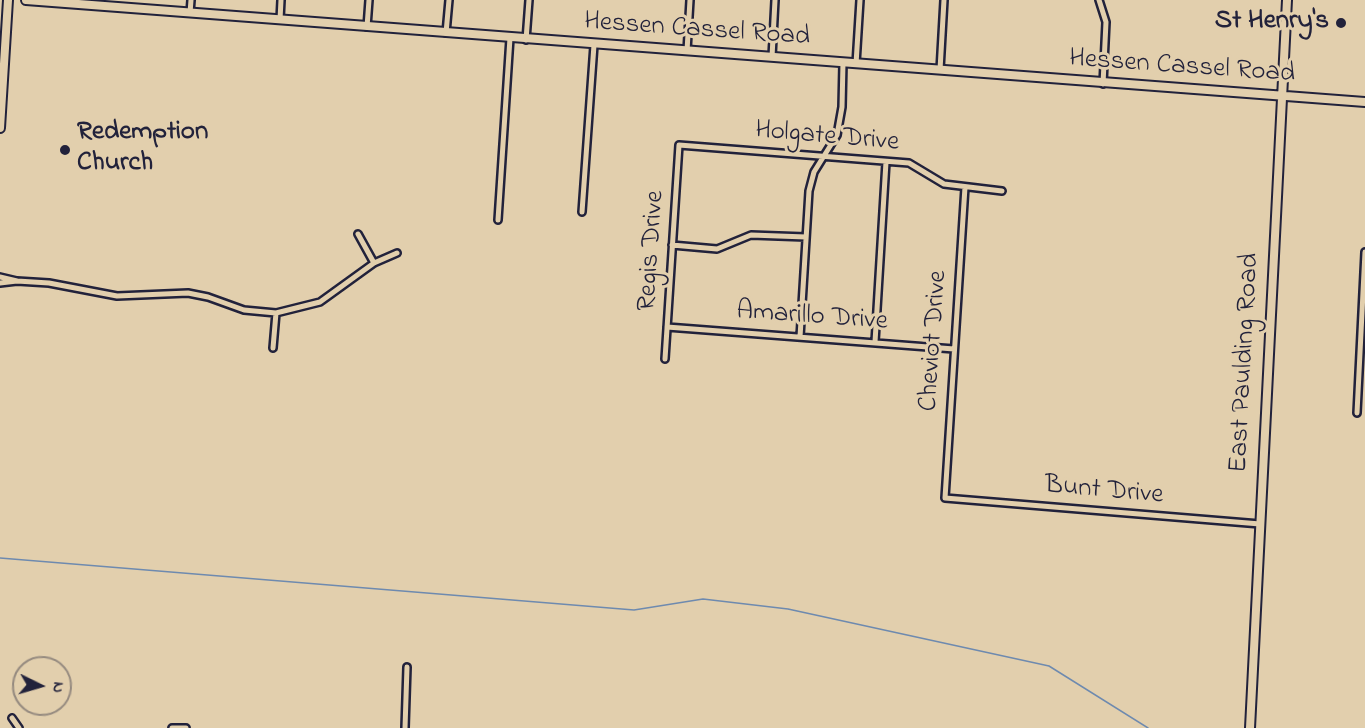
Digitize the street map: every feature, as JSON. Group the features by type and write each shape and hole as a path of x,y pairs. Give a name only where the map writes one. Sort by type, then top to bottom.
{"main road":[{"path":"0,128 8,0"},
{"name":"Hessen Cassel Road","path":"26,0 102,3 190,13 526,40 1365,102"},
{"name":"East Paulding Road","path":"1250,728 1287,0"}],"street":[{"path":"190,13 191,0"},
{"path":"280,20 281,0"},
{"path":"367,27 369,0"},
{"path":"447,33 448,0"},
{"path":"526,40 529,0"},
{"path":"687,51 690,0"},
{"path":"772,57 775,0"},
{"path":"856,64 860,0"},
{"path":"940,70 944,0"},
{"path":"1099,0 1106,22 1103,84"},
{"path":"498,220 510,38"},
{"path":"582,213 594,45"},
{"path":"800,337 810,183 823,156 837,135 842,107 843,63"},
{"name":"Holgate Drive","path":"679,145 909,164 944,184 1002,191"},
{"name":"Regis Drive","path":"665,359 679,145"},
{"path":"875,342 886,162"},
{"name":"Cheviot Drive","path":"945,498 964,187"},
{"path":"358,234 374,263"},
{"path":"672,245 717,249 751,235 806,237"},
{"path":"1357,413 1362,370 1365,252"},
{"path":"0,277 17,281 49,283 117,296 188,293 208,297 243,310 276,313 320,302 374,263 397,253"},
{"path":"0,283 17,281"},
{"path":"273,348 276,313"},
{"name":"Amarillo Drive","path":"667,327 954,349"},
{"name":"Bunt Drive","path":"945,498 1260,524"},
{"path":"405,728 407,668"},
{"path":"12,718 19,728"},
{"path":"172,728 186,728"}],"waterway":[{"path":"0,558 634,610 703,599 788,609 1049,666 1148,728"}],"place":[{"name":"St Henry's","path":"1341,23"},
{"name":"Redemption Church","path":"65,150"}]}
